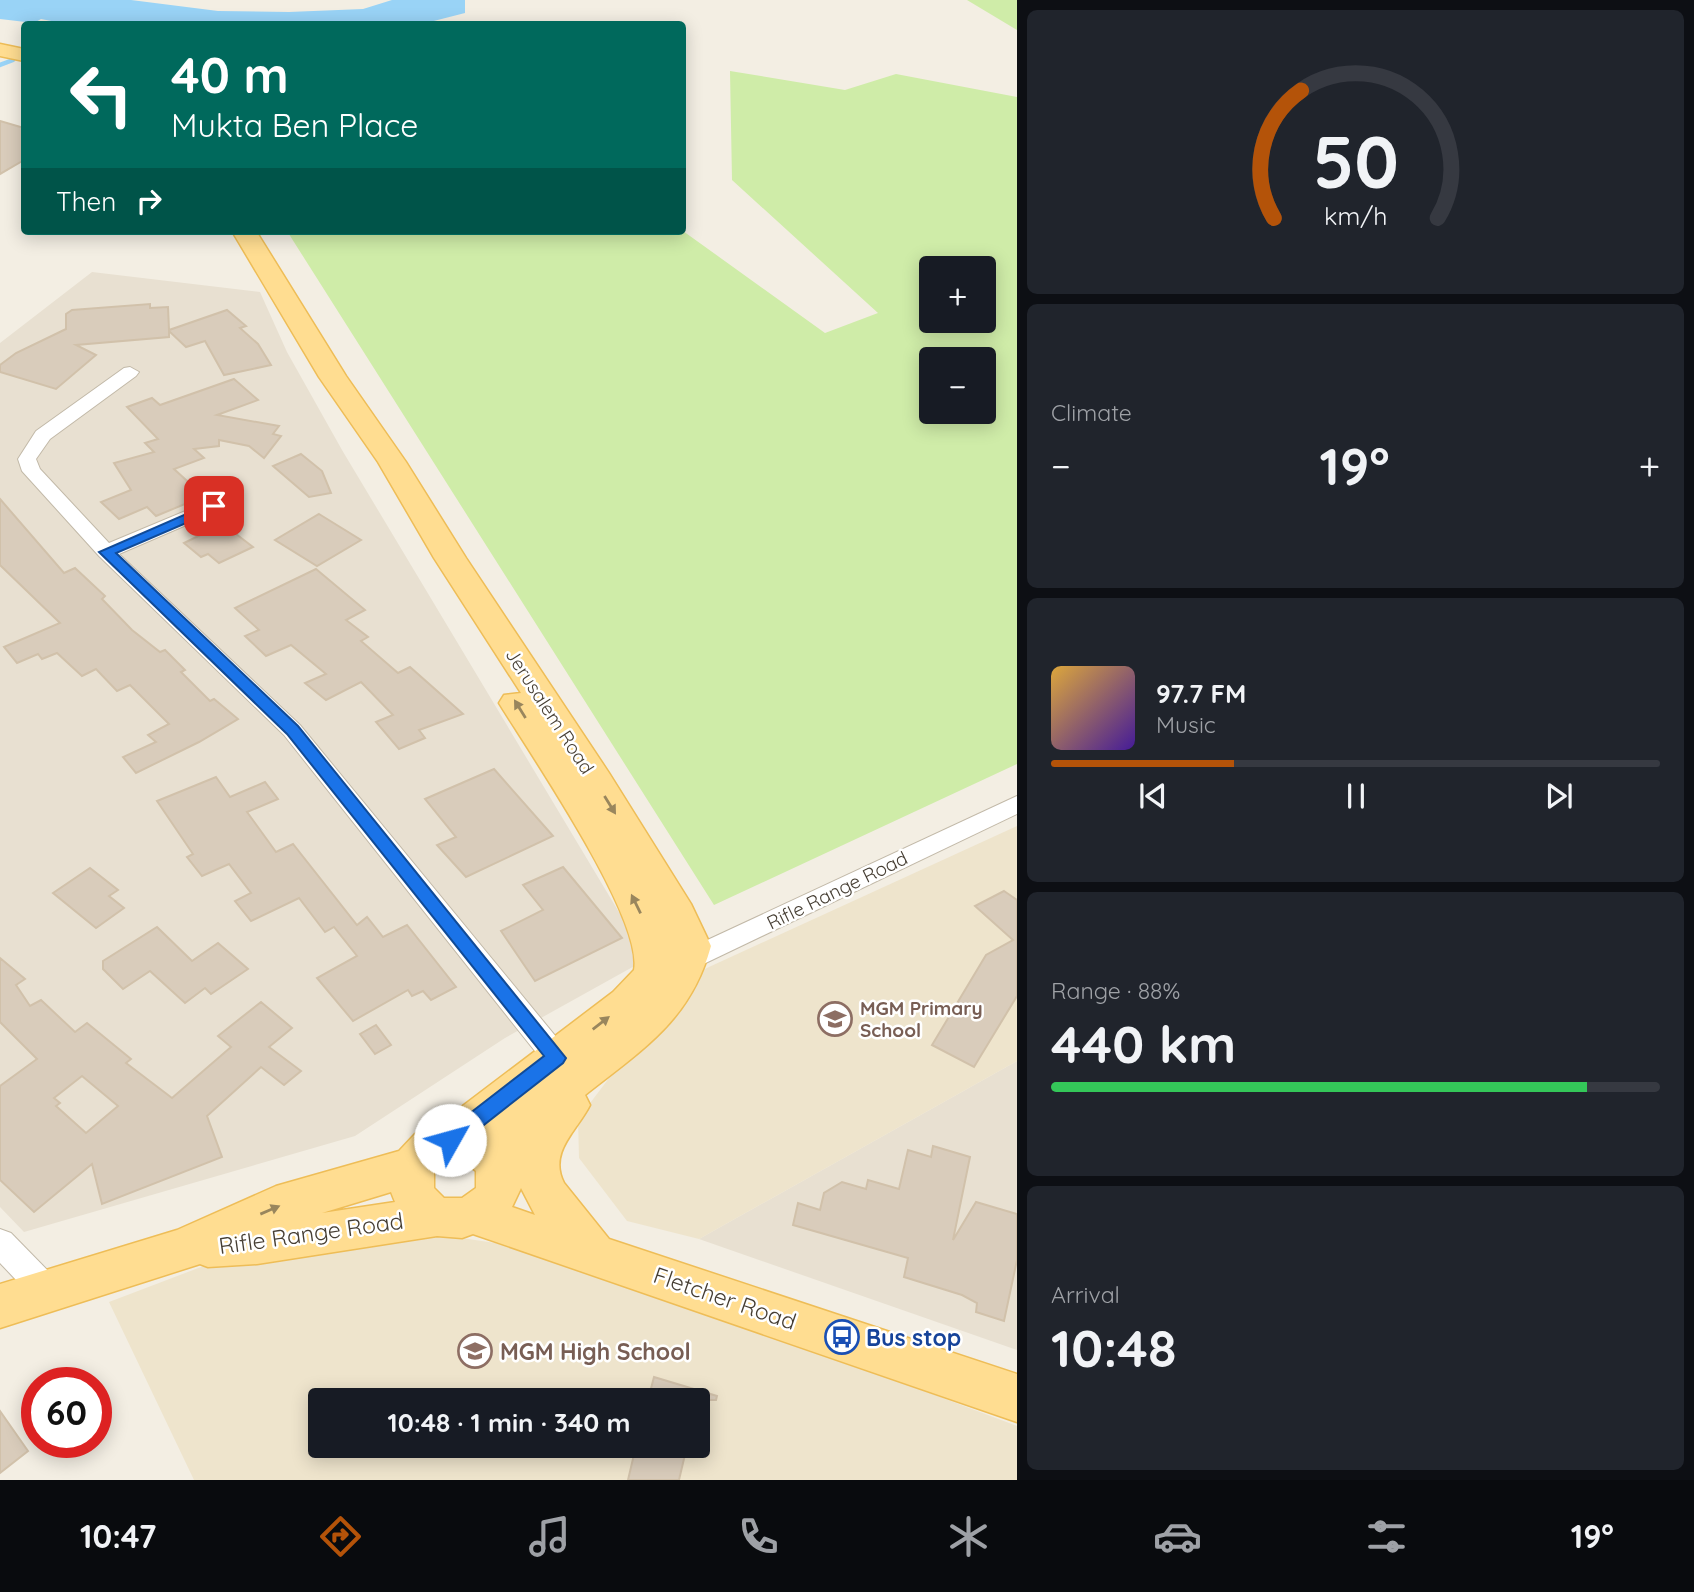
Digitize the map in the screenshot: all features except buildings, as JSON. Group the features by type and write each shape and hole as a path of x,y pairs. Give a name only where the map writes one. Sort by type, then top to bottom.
{"main road":[{"path":"0,43 21,47"},
{"path":"0,50 21,54"},
{"name":"Jerusalem Road","path":"226,235 611,856 647,926 655,950 672,965 691,946 677,914 596,782 450,558 392,462 333,377 246,235"},
{"path":"592,1252 546,1195 536,1162 541,1145 557,1121 632,1034 668,999 672,965"},
{"path":"450,1140 672,965"},
{"path":"413,1165 410,1185 413,1195 426,1211 477,1193 549,1099 632,1034"},
{"path":"450,1140 476,1144 477,1193"},
{"name":"Rifle Range Road","path":"0,1306 186,1248 276,1206 413,1165 428,1148 450,1140"},
{"name":"Rifle Range Road","path":"186,1248 257,1244 477,1193"},
{"name":"Fletcher Road","path":"477,1193 592,1252 1017,1398"}],"street":[{"path":"130,372 43,435 27,459 31,471 106,552 292,730 556,1058"},
{"path":"106,552 214,506"},
{"name":"Rifle Range Road","path":"672,965 1017,804"},
{"path":"0,1242 47,1291"}],"shaded area":[{"path":"92,272 260,292 287,352 342,450 647,959 505,1038 355,1136 24,1232 0,1207 0,343"},
{"name":"MGM Primary School","path":"1017,826 1017,1061 699,1239 627,1221 579,1158 578,1119 685,978"},
{"path":"1017,1061 1017,1350 699,1239"},
{"name":"MGM High School","path":"395,1228 556,1252 1017,1426 1017,1480 194,1480 109,1302 222,1259"}],"green space":[{"path":"967,0 1017,0 1017,30"},
{"path":"730,71 845,90 896,74 1017,97 1017,764 714,905 290,235 686,233 825,333 878,313 732,180"}],"water":[{"path":"0,0 131,0 218,11 289,12 363,9 392,0 465,0 465,13 434,21 41,19 21,21 0,19"}],"waterway":[{"path":"0,65 13,60"}],"place":[{"name":"MGM Primary School","path":"835,1019"},
{"name":"Bus stop","path":"842,1337"},
{"name":"MGM High School","path":"475,1351"}],"route":[{"path":"214,506 106,552 292,730 556,1058 450,1140"}]}
